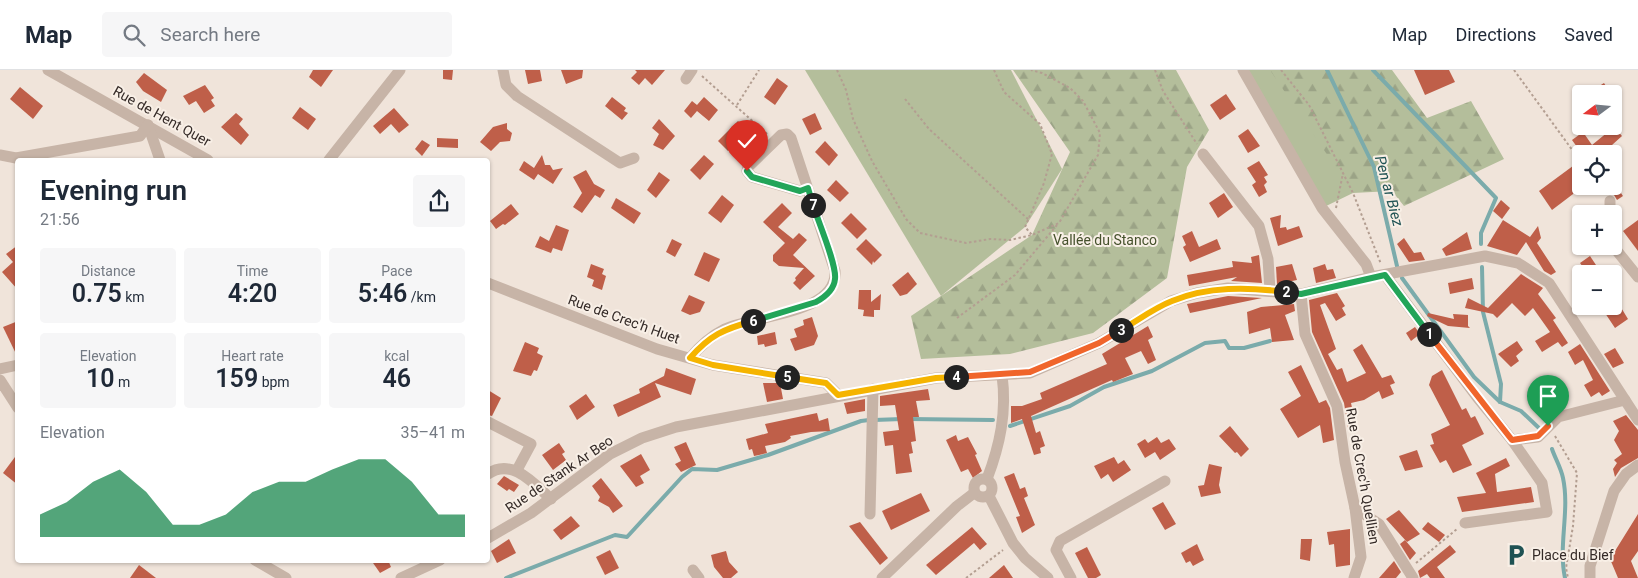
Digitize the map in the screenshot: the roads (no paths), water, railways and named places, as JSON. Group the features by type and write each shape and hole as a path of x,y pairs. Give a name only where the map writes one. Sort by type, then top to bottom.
{"street":[{"name":"Rue de Hent Quer","path":"48,70 205,158"},
{"path":"332,158 400,70"},
{"path":"503,70 506,86 517,96 620,163 634,158"},
{"path":"1243,70 1322,208 1366,264 1370,277"},
{"path":"0,155 16,158 140,136 148,125"},
{"path":"148,125 159,158"},
{"path":"690,358 702,344 726,328 809,305 824,298 830,292 835,279 835,271 808,188 791,138 787,134 781,135 748,166 747,171 749,175 800,191 808,188"},
{"path":"1203,154 1259,226 1268,259 1270,290"},
{"path":"1621,255 1638,277"},
{"path":"1301,294 1370,277 1485,256 1518,264 1549,283 1638,420"},
{"path":"1385,275 1477,397 1512,440 1542,483 1547,512 1464,523"},
{"name":"Rue de Crec'h Huet","path":"490,284 658,349 713,365 826,383 838,395"},
{"name":"Rue de Stank Ar Beo","path":"490,537 552,499 610,454 642,438 676,427 936,378 1030,372 1099,343 1171,301 1197,293 1228,288 1301,294"},
{"name":"Rue de Crec'h Quellien","path":"1301,294 1305,334 1337,406 1362,557 1354,578"},
{"path":"0,369 15,366"},
{"path":"987,479 998,450 1004,416 1002,375"},
{"path":"0,380 15,403"},
{"path":"870,514 872,389"},
{"path":"1512,440 1538,436 1558,417 1625,400"},
{"path":"490,423 531,444 517,470"},
{"path":"1590,578 1590,566 1614,491 1626,474 1638,465"},
{"path":"490,472 494,469 517,470 552,499"},
{"path":"882,578 974,492 976,482 981,479 987,479 992,484 993,490 989,496"},
{"path":"1071,578 1056,550 1060,541 1165,481"},
{"path":"974,492 978,497 989,496"},
{"path":"989,496 1014,543 1025,558 1048,578"},
{"path":"1355,508 1379,524 1411,573"},
{"path":"260,563 286,578"},
{"path":"401,578 434,563"}],"waterway":[{"name":"Pen ar Biez","path":"1327,70 1374,167 1397,266"},
{"path":"1373,70 1496,198 1481,233 1481,244"},
{"path":"1482,267 1483,312 1501,384 1500,402"},
{"name":"Pen ar Biez","path":"1402,278 1474,377 1500,402 1521,411 1540,429"},
{"path":"1010,426 1070,406 1104,387 1152,371 1205,343 1225,341 1229,348 1244,348 1270,341"},
{"path":"874,420 902,419"},
{"path":"909,419 993,420"},
{"path":"506,578 615,535 627,537 682,477 692,469 717,470 768,455 861,421 869,420"},
{"name":"Pen ar Biez","path":"1552,449 1562,474 1565,490 1563,553 1565,578"}],"place":[{"name":"Place du Bief","path":"1516,555"}],"park label":[{"name":"Vallée du Stanco","path":"1105,240"}]}
